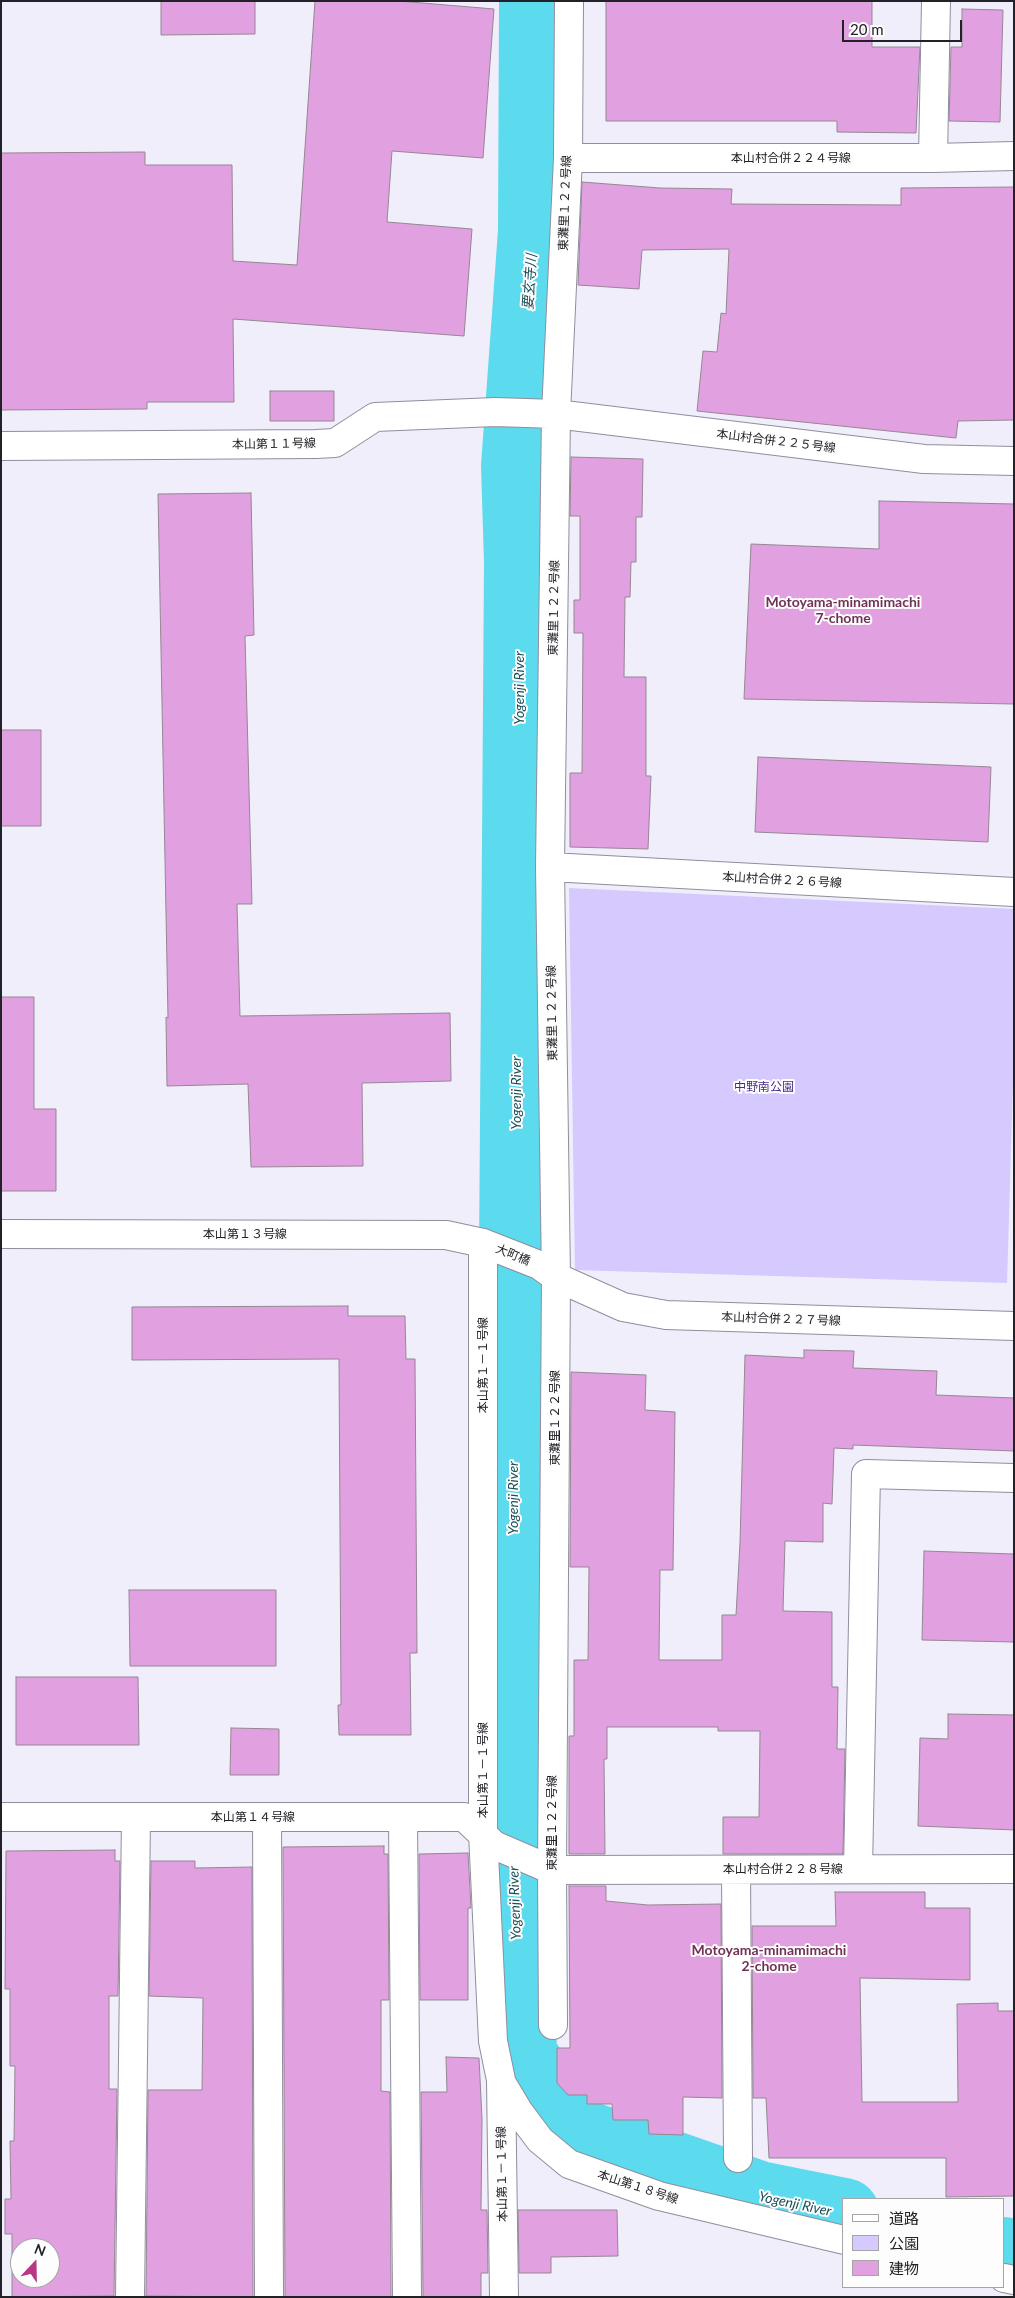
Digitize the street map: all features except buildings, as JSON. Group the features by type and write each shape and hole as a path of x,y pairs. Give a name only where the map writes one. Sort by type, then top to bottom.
{"street":[{"name":"東灘里１２２号線","path":"553,2025 547,1868 547,1271 550,868 547,413 568,158 569,1"},
{"path":"933,158 936,1"},
{"name":"本山村合併２２４号線","path":"568,158 933,158 1014,156"},
{"name":"本山第１１号線","path":"1,446 335,443 375,417 495,412 547,413"},
{"name":"本山村合併２２５号線","path":"547,413 924,459 1014,461"},
{"name":"本山村合併２２６号線","path":"550,868 1014,892"},
{"name":"本山第１３号線","path":"1,1234 446,1234 485,1244"},
{"name":"大町橋","path":"485,1244 547,1271"},
{"name":"本山第１－１号線","path":"485,1244 489,1839 493,2041 501,2080 504,2297"},
{"name":"本山村合併２２７号線","path":"547,1271 623,1307 666,1315 1014,1326"},
{"path":"858,1869 866,1474 1014,1478"},
{"name":"本山第１４号線","path":"1,1817 464,1817 489,1839 547,1868"},
{"path":"130,2297 136,1817"},
{"path":"267,1817 269,2297"},
{"path":"402,1817 407,2297"},
{"name":"本山村合併２２８号線","path":"547,1868 736,1870 1014,1869"},
{"path":"736,1870 738,2158"},
{"name":"本山第１８号線","path":"501,2080 519,2112 540,2140 568,2164 659,2196 842,2240"}],"green space":[{"name":"中野南公園","path":"569,888 1014,909 1014,1048 1007,1283 575,1270"}],"waterway":[{"name":"Yogenji River","path":"535,1 534,231 517,466 520,563 511,1808 517,1912 521,2054 567,2130 759,2197 842,2214"},
{"name":"Yogenji River","path":"1005,2253 1014,2257"}],"district":[{"name":"Motoyama-minamimachi 7-chome","path":"843,610"},
{"name":"Motoyama-minamimachi 2-chome","path":"769,1958"}],"water label":[{"name":"要玄寺川","path":"530,282"}]}
